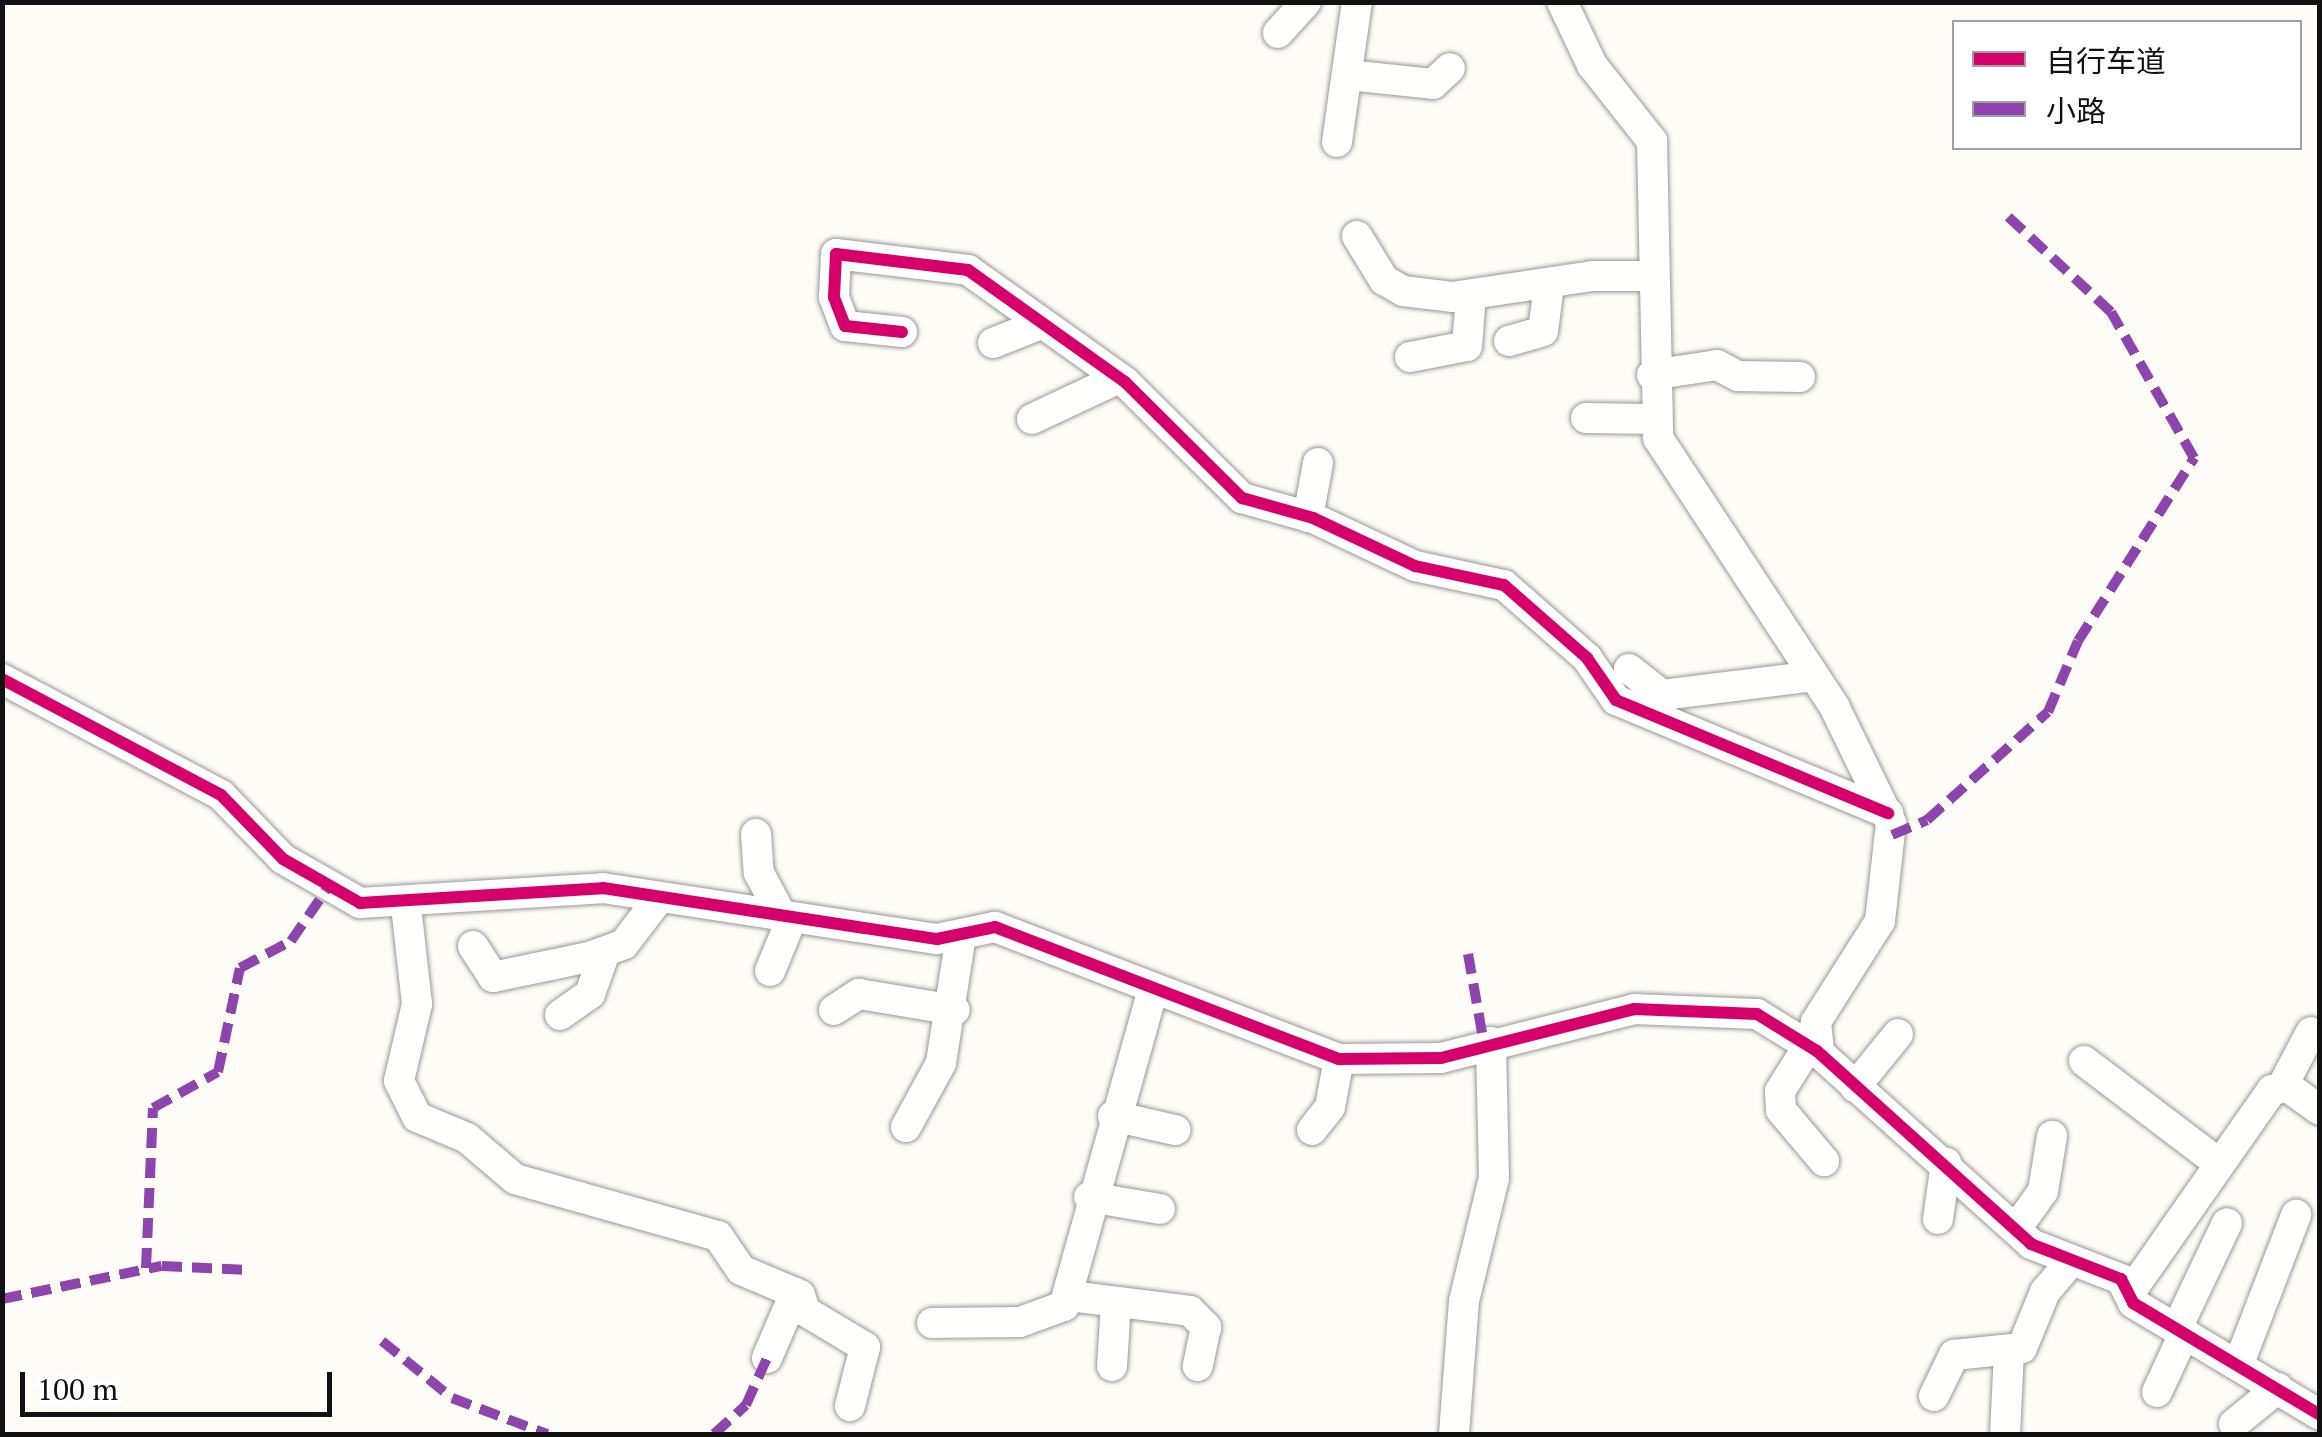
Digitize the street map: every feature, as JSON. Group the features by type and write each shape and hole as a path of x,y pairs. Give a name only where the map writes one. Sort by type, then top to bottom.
{"street":[{"path":"1278,33 1306,2"},
{"path":"1338,142 1357,2"},
{"path":"1569,6 1592,66 1652,141 1653,420 1814,676 1888,814 1880,921 1816,1022 1814,1049 1780,1091 1781,1110 1824,1161"},
{"path":"1348,76 1433,84 1450,68"},
{"path":"1357,236 1384,280 1403,291 1471,295 1654,276"},
{"path":"902,332 845,326 834,297 836,254 968,270 1036,326 1119,378 1198,444 1229,489 1308,517 1415,566 1504,585 1626,706 1888,814"},
{"path":"1510,341 1543,331 1549,284"},
{"path":"1410,356 1466,346 1471,295"},
{"path":"993,343 1036,326"},
{"path":"1652,376 1718,366 1738,376 1800,378"},
{"path":"1032,419 1119,378"},
{"path":"1586,418 1653,420"},
{"path":"1308,517 1318,463"},
{"path":"1628,669 1662,695 1814,676"},
{"path":"2,679 221,795 283,860 336,894 406,906 571,888 961,936 996,926 1152,992 1340,1058 1441,1058 1572,1018 1690,1006 1757,1014 1814,1049 2016,1229 2062,1258 2121,1279 2129,1294 2180,1330 2320,1415"},
{"path":"756,834 760,873 787,917 770,971"},
{"path":"473,946 492,977 605,952 624,944 660,896"},
{"path":"406,906 417,1004 399,1081 417,1118 467,1138 514,1179 718,1236 741,1270 795,1292 805,1311 866,1347 850,1406"},
{"path":"906,1127 942,1063 955,1010 961,936"},
{"path":"560,1014 590,994 605,952"},
{"path":"932,1322 1042,1319 1070,1296 1090,1197 1152,992"},
{"path":"834,1010 859,994 955,1010"},
{"path":"2129,1294 2217,1162 2282,1087 2311,1032"},
{"path":"1854,1088 1898,1034"},
{"path":"1454,1434 1464,1302 1494,1178 1491,1042"},
{"path":"1312,1130 1330,1106 1340,1058"},
{"path":"2084,1061 2217,1162"},
{"path":"2282,1087 2320,1110"},
{"path":"1113,1116 1175,1130"},
{"path":"2016,1229 2042,1191 2052,1136"},
{"path":"1938,1219 1946,1163"},
{"path":"1090,1197 1160,1209"},
{"path":"2239,1363 2296,1215"},
{"path":"2156,1392 2227,1222"},
{"path":"2020,1294 2062,1258"},
{"path":"1934,1396 1954,1354 2022,1348 2062,1258"},
{"path":"768,1358 795,1292"},
{"path":"1070,1296 1116,1304 1164,1304 1202,1318 1198,1366"},
{"path":"1112,1366 1116,1304"},
{"path":"2005,1434 2010,1350"},
{"path":"2234,1424 2278,1388"}],"marked path":[{"path":"1892,835 1927,820 2048,712 2078,641 2194,458 2111,312 2005,214"},
{"path":"146,1268 153,1108 218,1072 240,968 291,941 327,889"},
{"path":"1468,954 1484,1044"},
{"path":"2,1299 162,1266 249,1270"},
{"path":"382,1341 452,1398 547,1434"},
{"path":"714,1434 746,1405 767,1358"}],"cycle path":[{"path":"902,332 845,326 834,297 836,254 968,270 1125,382 1242,498 1313,518 1415,566 1504,585 1587,658 1616,700 1888,813"},
{"path":"2,679 221,795 283,859 360,903 603,888 937,939 995,927 1339,1059 1441,1058 1634,1009 1757,1014 1817,1051 2031,1244 2121,1279 2133,1303 2320,1415"}]}
